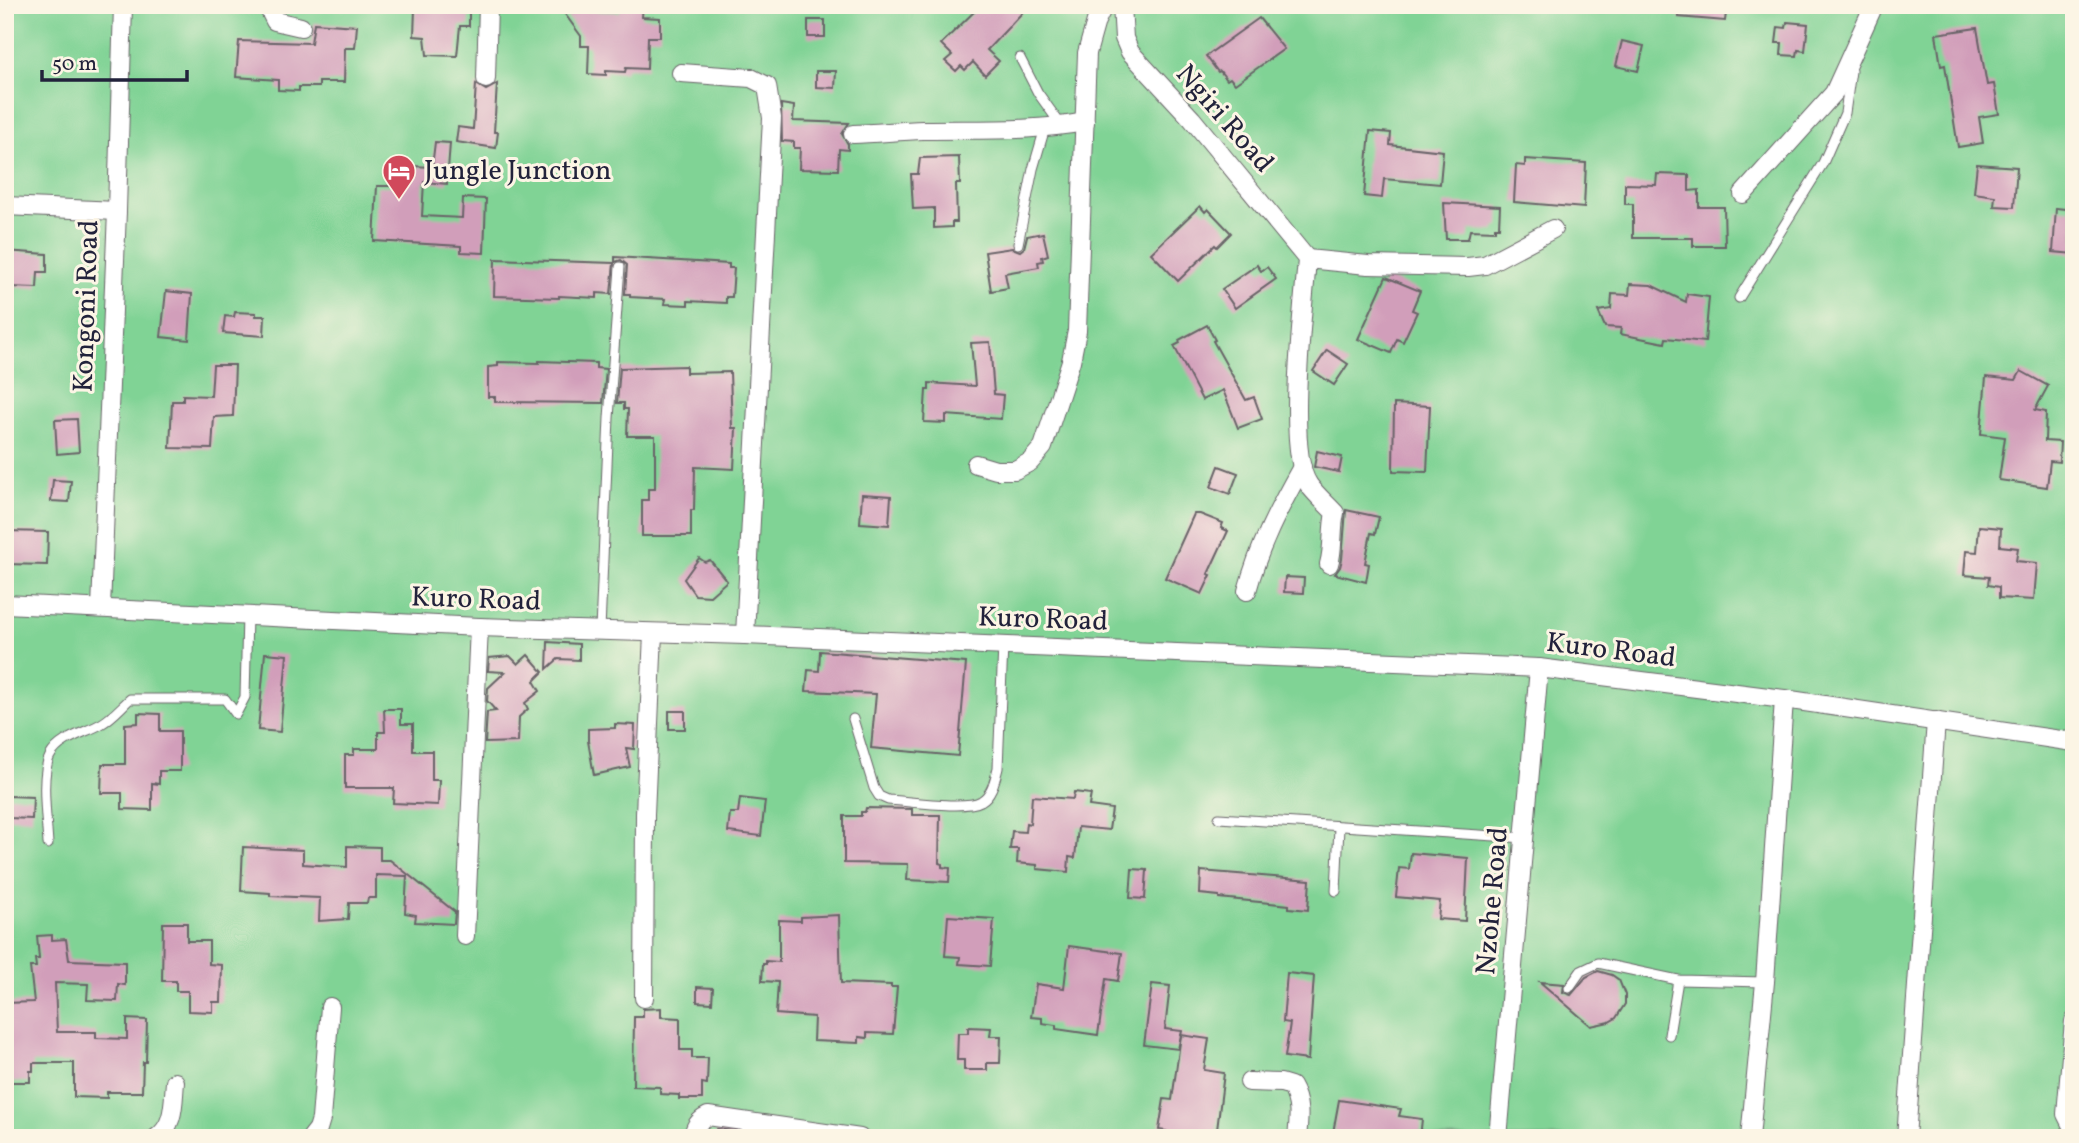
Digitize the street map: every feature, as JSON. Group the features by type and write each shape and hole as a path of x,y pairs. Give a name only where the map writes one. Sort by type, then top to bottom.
{"street":[{"name":"Kongoni Road","path":"101,608 123,5"},
{"path":"267,5 275,21 301,26"},
{"path":"486,79 488,5"},
{"path":"976,464 996,470 1015,470 1030,462 1043,447 1072,361 1077,331 1087,53 1096,21 1104,5"},
{"name":"Ngiri Road","path":"1122,5 1124,38 1130,52 1192,118 1307,259"},
{"path":"1743,194 1834,93 1874,5"},
{"path":"681,73 751,78 767,86 770,93 772,118 745,635"},
{"path":"853,134 1053,127 1085,122"},
{"path":"5,206 117,211"},
{"path":"1329,564 1334,547 1332,530 1335,513 1308,484 1298,455 1297,408 1307,259 1368,265 1476,266 1498,258 1553,229"},
{"path":"1247,590 1256,557 1302,467"},
{"name":"Kuro Road","path":"5,604 479,627 745,635 1539,668 1784,699 2074,742"},
{"path":"465,936 479,627"},
{"path":"644,998 645,814 653,633"},
{"name":"Nzohe Road","path":"1498,1138 1539,668"},
{"path":"1750,1138 1765,982 1784,699"},
{"path":"1906,1138 1936,721"},
{"path":"311,1138 321,1119 330,1007"},
{"path":"2074,1021 2066,1114 2074,1130"},
{"path":"156,1138 164,1132 172,1115 175,1082"},
{"path":"1249,1082 1291,1086 1298,1097 1300,1116 1297,1138"},
{"path":"693,1138 694,1128 700,1120 708,1116 860,1138"}],"lane":[{"path":"1739,298 1823,163 1845,113 1854,48"},
{"path":"1018,244 1032,169 1053,127 1020,58"},
{"path":"600,630 609,418 620,267"},
{"path":"48,844 46,778 50,756 62,744 102,723 130,699 225,699 236,714 245,697 247,615"},
{"path":"853,719 874,788 879,796 888,800 962,805 982,801 993,786 998,768 1003,645"},
{"path":"1219,818 1525,838"},
{"path":"1336,891 1339,827"},
{"path":"1569,988 1581,971 1598,964 1678,980 1765,982"},
{"path":"1669,1035 1678,980"}],"green space":[{"path":"5,5 2074,5 2074,1138 5,1138"}],"building":[{"path":"421,5 457,5 457,9 469,9 469,26 460,26 457,56 427,55 425,37 414,36 415,8 420,9"},
{"path":"620,5 643,6 642,17 660,18 660,37 648,37 647,69 626,68 625,72 606,71 606,75 588,74 589,46 581,46 581,36 562,10 620,12"},
{"path":"981,5 1014,5 1022,13 987,50 999,61 985,75 973,62 965,70 961,66 956,71 945,61 952,55 941,44"},
{"path":"1679,5 1727,5 1725,21 1678,17"},
{"path":"1259,18 1284,49 1235,84 1218,72 1206,56"},
{"path":"808,20 825,20 825,37 808,37"},
{"path":"1787,22 1808,24 1805,51 1798,50 1797,56 1781,55 1782,43 1776,43 1778,27 1786,28"},
{"path":"314,23 357,26 355,48 345,48 344,82 319,82 319,87 299,87 299,91 278,90 278,80 236,77 239,41 311,43"},
{"path":"1977,28 1987,85 1994,84 1999,114 1979,117 1983,143 1958,147 1945,65 1941,66 1936,34"},
{"path":"1622,41 1644,46 1638,71 1616,66"},
{"path":"816,71 836,71 835,88 816,87"},
{"path":"476,84 486,90 497,84 494,132 498,132 496,148 456,142 458,127 473,129"},
{"path":"781,104 794,106 793,121 849,123 842,134 848,144 848,150 839,149 838,170 799,169 800,148 794,148 794,142 782,141"},
{"path":"1370,131 1391,133 1390,145 1443,151 1440,184 1384,179 1382,198 1364,196"},
{"path":"435,142 450,143 447,184 424,182 422,216 462,218 463,198 486,199 484,253 461,252 461,246 374,241 377,186 391,186 392,165 432,167"},
{"path":"959,157 960,184 956,184 957,222 952,222 952,227 934,228 934,208 913,209 911,174 918,174 920,158"},
{"path":"1525,159 1586,163 1584,208 1514,202 1516,165 1525,166"},
{"path":"1977,164 2017,167 2014,207 1994,206 1995,196 1974,193"},
{"path":"1657,174 1689,175 1689,191 1699,190 1699,207 1724,207 1725,246 1693,246 1693,238 1633,238 1633,204 1625,204 1625,184 1656,185"},
{"path":"1444,203 1500,206 1499,227 1495,227 1495,231 1470,230 1468,239 1446,239"},
{"path":"1200,206 1205,212 1208,209 1231,233 1178,281 1151,253"},
{"path":"2056,208 2074,210 2074,254 2053,252"},
{"path":"1043,233 1048,255 1038,262 1039,267 1005,273 1008,288 991,291 985,252 1012,248 1020,251 1024,248 1027,236"},
{"path":"5,251 47,254 47,272 38,272 37,288 10,287 9,269 5,268"},
{"path":"615,257 729,264 729,268 734,268 732,297 726,297 726,303 688,301 688,305 664,304 665,299 630,297 630,294 625,294 627,265 621,260 615,262"},
{"path":"495,259 614,263 611,294 597,293 597,298 494,296"},
{"path":"1257,265 1261,271 1267,267 1276,279 1235,308 1222,289"},
{"path":"1386,277 1420,291 1412,310 1417,312 1403,342 1397,339 1391,353 1358,339"},
{"path":"1630,284 1651,285 1686,302 1687,294 1709,297 1705,342 1666,338 1665,343 1620,334 1621,328 1605,327 1598,311 1611,309 1612,294 1629,295"},
{"path":"166,291 192,294 189,340 161,337"},
{"path":"235,312 265,316 264,336 223,333 225,316 234,317"},
{"path":"1207,325 1246,400 1254,397 1262,419 1238,428 1223,390 1202,400 1174,346 1180,343 1179,340"},
{"path":"990,342 994,394 1003,395 1001,419 946,415 946,423 924,422 929,383 975,386 971,343"},
{"path":"1327,350 1348,364 1334,385 1313,371"},
{"path":"498,362 596,363 596,368 606,369 603,403 495,402 495,397 488,397 488,367 498,366"},
{"path":"213,365 235,365 233,416 214,417 212,449 170,448 172,401 183,401 183,395 211,396"},
{"path":"686,366 686,373 730,372 732,428 736,428 734,469 695,467 691,536 642,536 642,500 648,500 648,489 655,489 655,436 627,436 628,409 624,409 624,403 617,403 620,368"},
{"path":"2021,371 2048,386 2035,410 2046,412 2045,441 2060,442 2059,462 2050,461 2047,487 1999,480 2005,437 1981,434 1986,377 2016,380"},
{"path":"1394,404 1430,406 1427,472 1393,471"},
{"path":"77,419 79,452 57,454 55,420"},
{"path":"1317,451 1342,457 1339,472 1314,467"},
{"path":"1219,466 1238,473 1230,494 1211,487"},
{"path":"53,480 71,481 69,502 51,501"},
{"path":"862,494 891,496 889,525 860,523"},
{"path":"1346,510 1379,517 1375,534 1371,533 1365,563 1369,564 1366,582 1335,574 1342,559"},
{"path":"1194,514 1223,523 1221,528 1228,531 1202,594 1165,578"},
{"path":"1979,526 2001,528 2000,546 2018,548 2016,561 2037,563 2034,600 1999,598 1999,587 1988,585 1989,577 1964,575 1966,551 1977,552"},
{"path":"5,531 48,532 47,565 5,564"},
{"path":"699,558 705,562 710,560 727,581 710,596 695,595 684,579"},
{"path":"1285,577 1304,578 1303,593 1284,592"},
{"path":"548,642 579,644 579,660 558,659 547,669"},
{"path":"820,651 966,663 958,756 871,748 876,694 806,691 808,670 819,671"},
{"path":"265,653 287,655 280,732 258,730"},
{"path":"528,655 543,672 534,681 540,691 525,703 528,709 519,717 518,742 485,743 487,712 496,711 487,701 488,688 505,672 488,671 489,658 510,656 518,664"},
{"path":"384,709 401,709 401,724 413,724 413,751 432,751 432,780 439,780 438,805 393,803 394,788 345,788 345,755 354,755 354,749 378,749 378,732 385,732"},
{"path":"669,711 685,711 685,729 669,729"},
{"path":"138,713 160,714 160,731 180,731 180,771 159,771 159,784 152,783 152,810 122,809 122,793 101,793 102,764 125,764 125,724 138,723"},
{"path":"615,724 635,725 634,749 626,748 630,767 594,775 588,729 615,728"},
{"path":"1074,792 1091,794 1089,806 1112,809 1109,830 1078,827 1075,858 1069,857 1068,872 1037,869 1037,865 1017,863 1018,849 1010,849 1012,831 1025,832 1026,823 1030,824 1032,796 1073,799"},
{"path":"9,796 33,797 32,819 9,818"},
{"path":"740,798 765,801 761,836 728,832 730,813 738,813"},
{"path":"866,808 912,809 912,815 940,815 939,863 942,867 950,868 949,882 907,880 908,864 844,863 844,816 861,816 861,812 865,812"},
{"path":"347,846 380,847 380,860 390,860 455,912 454,924 415,922 416,915 405,913 407,876 376,875 376,898 368,898 367,903 349,903 348,919 319,921 320,898 270,896 270,893 241,891 243,847 303,850 303,864 347,867"},
{"path":"1411,853 1468,858 1465,921 1438,919 1440,901 1396,897 1399,868 1409,869"},
{"path":"1132,869 1147,870 1145,899 1130,898"},
{"path":"1201,871 1310,880 1308,910 1289,908 1289,905 1200,894"},
{"path":"839,915 841,983 897,987 893,1034 867,1033 867,1038 859,1037 859,1043 813,1041 814,1017 776,1014 778,982 762,981 763,964 766,964 766,961 779,962 779,920 801,921 801,917"},
{"path":"948,916 994,919 990,966 959,964 960,957 945,956"},
{"path":"163,923 187,923 187,941 209,941 209,964 222,965 221,1002 213,1002 213,1012 188,1011 188,991 176,991 176,981 162,981"},
{"path":"52,935 52,940 66,939 69,960 125,962 125,985 118,984 117,1001 87,1000 88,984 55,983 57,1032 96,1032 96,1038 127,1039 127,1019 147,1020 142,1092 107,1092 107,1098 74,1097 74,1063 33,1063 30,1082 6,1082 5,1003 34,1002 30,967 36,967 35,959 39,959 37,936"},
{"path":"1069,946 1122,953 1118,981 1106,979 1098,1035 1056,1029 1056,1025 1042,1023 1042,1018 1031,1017 1036,984 1064,988"},
{"path":"1598,971 1619,980 1625,995 1625,1004 1616,1018 1591,1026 1540,982 1564,984 1563,992 1571,995 1586,977"},
{"path":"1287,973 1314,976 1308,1060 1285,1057 1290,1023 1283,1022"},
{"path":"1152,984 1170,986 1165,1029 1182,1031 1178,1049 1144,1045"},
{"path":"697,987 713,988 712,1003 697,1002"},
{"path":"661,1008 661,1017 680,1018 680,1050 692,1050 692,1058 708,1058 707,1084 702,1083 702,1099 679,1099 679,1095 660,1094 660,1087 633,1086 634,1017 643,1017 643,1009"},
{"path":"968,1027 991,1028 990,1036 1001,1036 1000,1063 987,1063 987,1070 964,1070 964,1060 957,1060 958,1033 968,1033"},
{"path":"1181,1035 1209,1039 1204,1070 1224,1073 1216,1138 1164,1138 1166,1131 1159,1130 1164,1099 1172,1100"},
{"path":"1339,1100 1401,1109 1399,1116 1422,1119 1420,1138 1332,1138"},
{"path":"717,1129 740,1132 739,1138 716,1138"}],"place":[{"name":"Jungle Junction","path":"399,201"}]}
